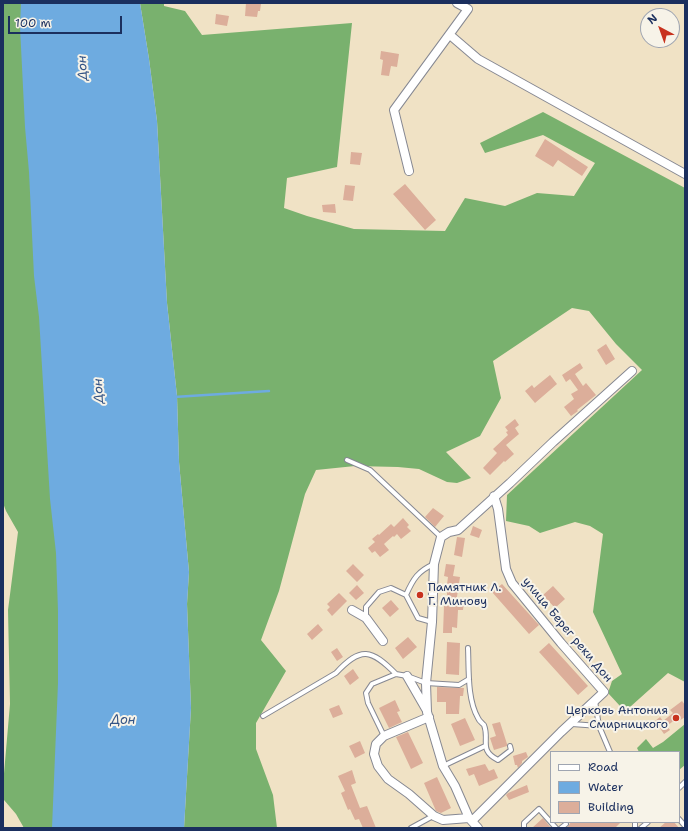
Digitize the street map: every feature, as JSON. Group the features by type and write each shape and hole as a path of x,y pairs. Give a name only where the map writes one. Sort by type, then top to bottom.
{"street":[{"path":"409,171 394,110 468,9 457,3"},
{"path":"450,34 478,59 685,174"},
{"path":"478,828 471,820 455,786 443,766 428,714 426,683 432,622 434,564 441,537 449,532 458,530 632,371"},
{"name":"улица Берег реки Дон","path":"471,820 604,692 561,643 512,583 506,569 498,509 494,496"},
{"path":"352,610 366,618 383,641"},
{"path":"407,676 428,714"},
{"path":"428,714 384,736 376,744 374,754 378,766 388,780 409,794 434,816 443,820 471,820"}],"lane":[{"path":"347,460 370,470 441,537"},
{"path":"406,595 413,579 424,568 434,564"},
{"path":"366,618 366,607 379,592 391,588 406,595 418,618 432,622"},
{"path":"468,648 470,690 478,718 484,726 485,746 490,756 498,760 511,750 510,746"},
{"path":"263,716 336,673 346,663 361,653 371,654 384,662 396,674"},
{"path":"384,736 368,703 366,693 372,684 396,674 407,676 426,683 466,686 470,690"},
{"path":"459,685 469,680"},
{"path":"595,700 599,726 610,751"},
{"path":"571,724 599,726"},
{"path":"443,766 485,746"},
{"path":"524,828 524,823 539,809 550,821"},
{"path":"411,828 434,816"},
{"path":"561,828 566,824"}],"green space":[{"path":"3,3 24,3 56,504 62,699 56,828 24,828 16,814 4,800 3,785 10,704 8,610 18,532 3,503"},
{"path":"140,3 164,3 164,6 185,11 202,35 352,23 337,167 287,178 284,208 307,216 354,229 445,231 465,198 505,206 537,193 574,196 595,163 543,135 485,153 480,143 543,112 685,188 685,682 668,673 630,707 620,706 608,693 612,681 622,674 593,612 603,534 590,526 575,522 540,533 529,526 506,521 507,495 642,370 616,344 589,311 572,308 493,361 501,398 480,436 446,452 471,478 457,483 447,482 419,469 398,467 355,466 316,470 305,494 279,591 261,640 286,671 256,723 256,749 273,795 277,828 184,828 191,708 187,604 189,572 179,462 177,396 167,303 157,121"},
{"path":"685,724 685,765 680,769 680,751 638,751 637,748 646,739 653,748"}],"water":[{"name":"Дон","path":"21,3 140,3 157,121 167,303 177,396 179,462 189,572 187,604 191,708 184,828 52,828 58,683 56,553 50,499 39,317 34,276 20,27"}],"building":[{"path":"246,3 261,4 257,17 245,16"},
{"path":"216,14 229,16 227,26 215,24"},
{"path":"381,51 399,54 397,67 391,66 389,76 381,75 383,60 380,59"},
{"path":"545,139 588,167 582,176 558,160 553,167 535,156"},
{"path":"351,152 362,153 360,165 350,164"},
{"path":"405,184 436,220 425,230 393,194"},
{"path":"345,185 355,186 353,201 343,200"},
{"path":"335,204 336,213 323,212 322,205"},
{"path":"606,344 615,359 606,365 597,350"},
{"path":"580,363 583,368 575,374 583,386 586,383 596,395 571,416 564,407 574,399 571,394 578,390 570,379 566,382 562,375"},
{"path":"550,375 557,384 535,403 525,391 532,385 534,388"},
{"path":"515,419 519,425 515,428 519,434 506,445 514,454 505,462 504,461 490,475 483,468 497,453 493,449 508,435 506,432 508,431 505,427"},
{"path":"433,508 444,516 435,527 425,517"},
{"path":"403,518 409,525 407,527 411,531 401,539 397,534 394,537 393,536 384,544 389,550 380,557 375,551 372,553 368,548 375,542 372,539 391,524 394,527"},
{"path":"473,526 482,530 479,538 470,535"},
{"path":"457,537 465,538 462,557 454,555"},
{"path":"353,564 364,575 357,582 346,571"},
{"path":"446,564 455,565 453,576 460,577 456,603 464,603 463,610 458,610 457,628 452,627 452,633 443,633 444,606 447,606 446,592 448,577 444,576"},
{"path":"502,584 539,625 529,634 492,592"},
{"path":"357,585 364,593 356,600 349,593"},
{"path":"553,586 565,599 555,608 543,595"},
{"path":"339,593 347,601 332,616 327,610 330,607 327,604"},
{"path":"391,600 399,609 390,617 382,608"},
{"path":"318,624 323,630 312,640 307,634"},
{"path":"408,637 417,647 403,659 395,648"},
{"path":"447,642 460,643 459,675 446,674"},
{"path":"549,643 588,686 578,695 539,652"},
{"path":"337,648 343,657 337,661 331,652"},
{"path":"353,669 359,678 350,685 344,676"},
{"path":"437,687 464,688 463,696 460,696 459,714 446,714 446,702 437,702"},
{"path":"395,700 400,711 397,712 402,722 389,728 379,708"},
{"name":"Церковь Антония Смирницкого","path":"682,701 685,705 685,717 679,721 677,718 667,726 670,730 664,734 655,721 660,717 663,721 673,713 670,710"},
{"path":"339,705 343,714 333,718 329,709"},
{"path":"465,718 475,740 460,746 451,724"},
{"path":"500,722 507,746 494,750 490,738 496,736 492,724"},
{"path":"408,732 423,763 411,769 396,737"},
{"path":"360,741 365,753 355,758 349,746"},
{"path":"526,752 528,757 522,761 518,768 517,765 515,765 513,756"},
{"path":"485,764 489,771 494,769 498,778 479,786 474,774 469,776 466,769"},
{"path":"352,770 356,783 351,785 360,808 367,806 376,828 363,828 359,819 355,820 350,809 348,810 341,793 345,791 338,776"},
{"path":"437,777 451,808 441,813 436,811 424,783"},
{"path":"527,785 529,792 509,800 506,795 508,793"},
{"path":"543,818 551,828 532,828"},
{"path":"570,823 620,823 615,828 567,828"},
{"path":"665,823 675,823 679,828 659,828"}],"waterway":[{"path":"174,397 269,391"}],"place":[{"name":"Памятник Л. Г. Минову","path":"420,595"},
{"name":"Церковь Антония Смирницкого","path":"676,718"}]}
